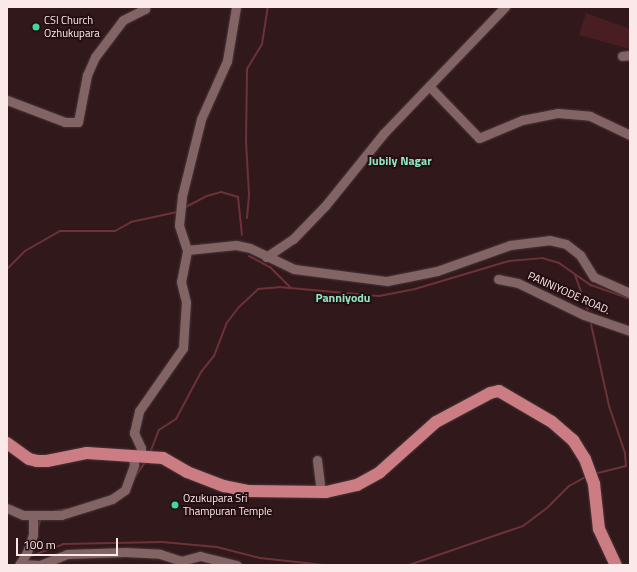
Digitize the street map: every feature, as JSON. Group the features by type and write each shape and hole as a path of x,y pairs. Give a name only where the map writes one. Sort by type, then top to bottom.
{"main road":[{"path":"7,443 29,458 37,461 47,461 87,453 163,458 186,472 224,486 247,491 321,492 357,485 380,472 436,422 490,392 499,391 552,422 573,440 585,458 594,484 599,529 616,565"}],"street":[{"path":"7,100 65,122 78,122 87,75 95,57 123,20 145,9 144,7"},
{"path":"7,508 23,515 60,515 94,506 112,499 125,490 134,465 144,457 134,433 139,411 183,348 186,302 181,282 187,250 179,226 182,196 201,119 227,61 236,7"},
{"path":"266,257 293,239 325,206 384,133 505,7"},
{"path":"429,86 479,138 522,120 558,113 590,116 630,135"},
{"path":"187,250 236,245 250,248 266,257 294,269 314,274 387,281 437,271 510,245 549,240 566,244 580,255 594,277 630,293"},
{"name":"PANNIYODE ROAD.","path":"498,279 518,283 584,315 630,331"},
{"path":"317,460 321,492"},
{"path":"33,515 33,534 19,564 40,565 67,554 91,552 160,554 181,563 200,556 237,565"}],"shaded area":[{"path":"586,13 630,29 630,49 579,35"}],"waterway":[{"path":"247,218 249,194 246,142 247,69 262,44 268,7"},
{"path":"184,208 207,196 221,192 238,197 242,235"},
{"path":"7,269 25,251 60,231 115,231 131,222 177,212"},
{"path":"249,256 270,267 291,288"},
{"path":"150,453 159,430 176,419 201,372 214,356 226,324 239,307 258,289 279,287 379,296 415,289 509,261 542,258 559,263 591,285 630,299"},
{"path":"575,275 588,310"},
{"path":"591,324 609,406 625,453 626,466 597,473"},
{"path":"131,483 146,461"},
{"path":"409,565 523,526 547,508 569,486 585,477"},
{"path":"55,511 66,509"},
{"path":"37,532 41,517"},
{"path":"28,557 63,544 162,542 217,547 260,558 324,565"}],"place":[{"name":"CSI Church Ozhukupara","path":"36,27"},
{"name":"Ozukupara Sri Thampuran Temple","path":"175,505"}],"district":[{"name":"Jubily Nagar","path":"400,161"},
{"name":"Panniyodu","path":"343,298"}]}
